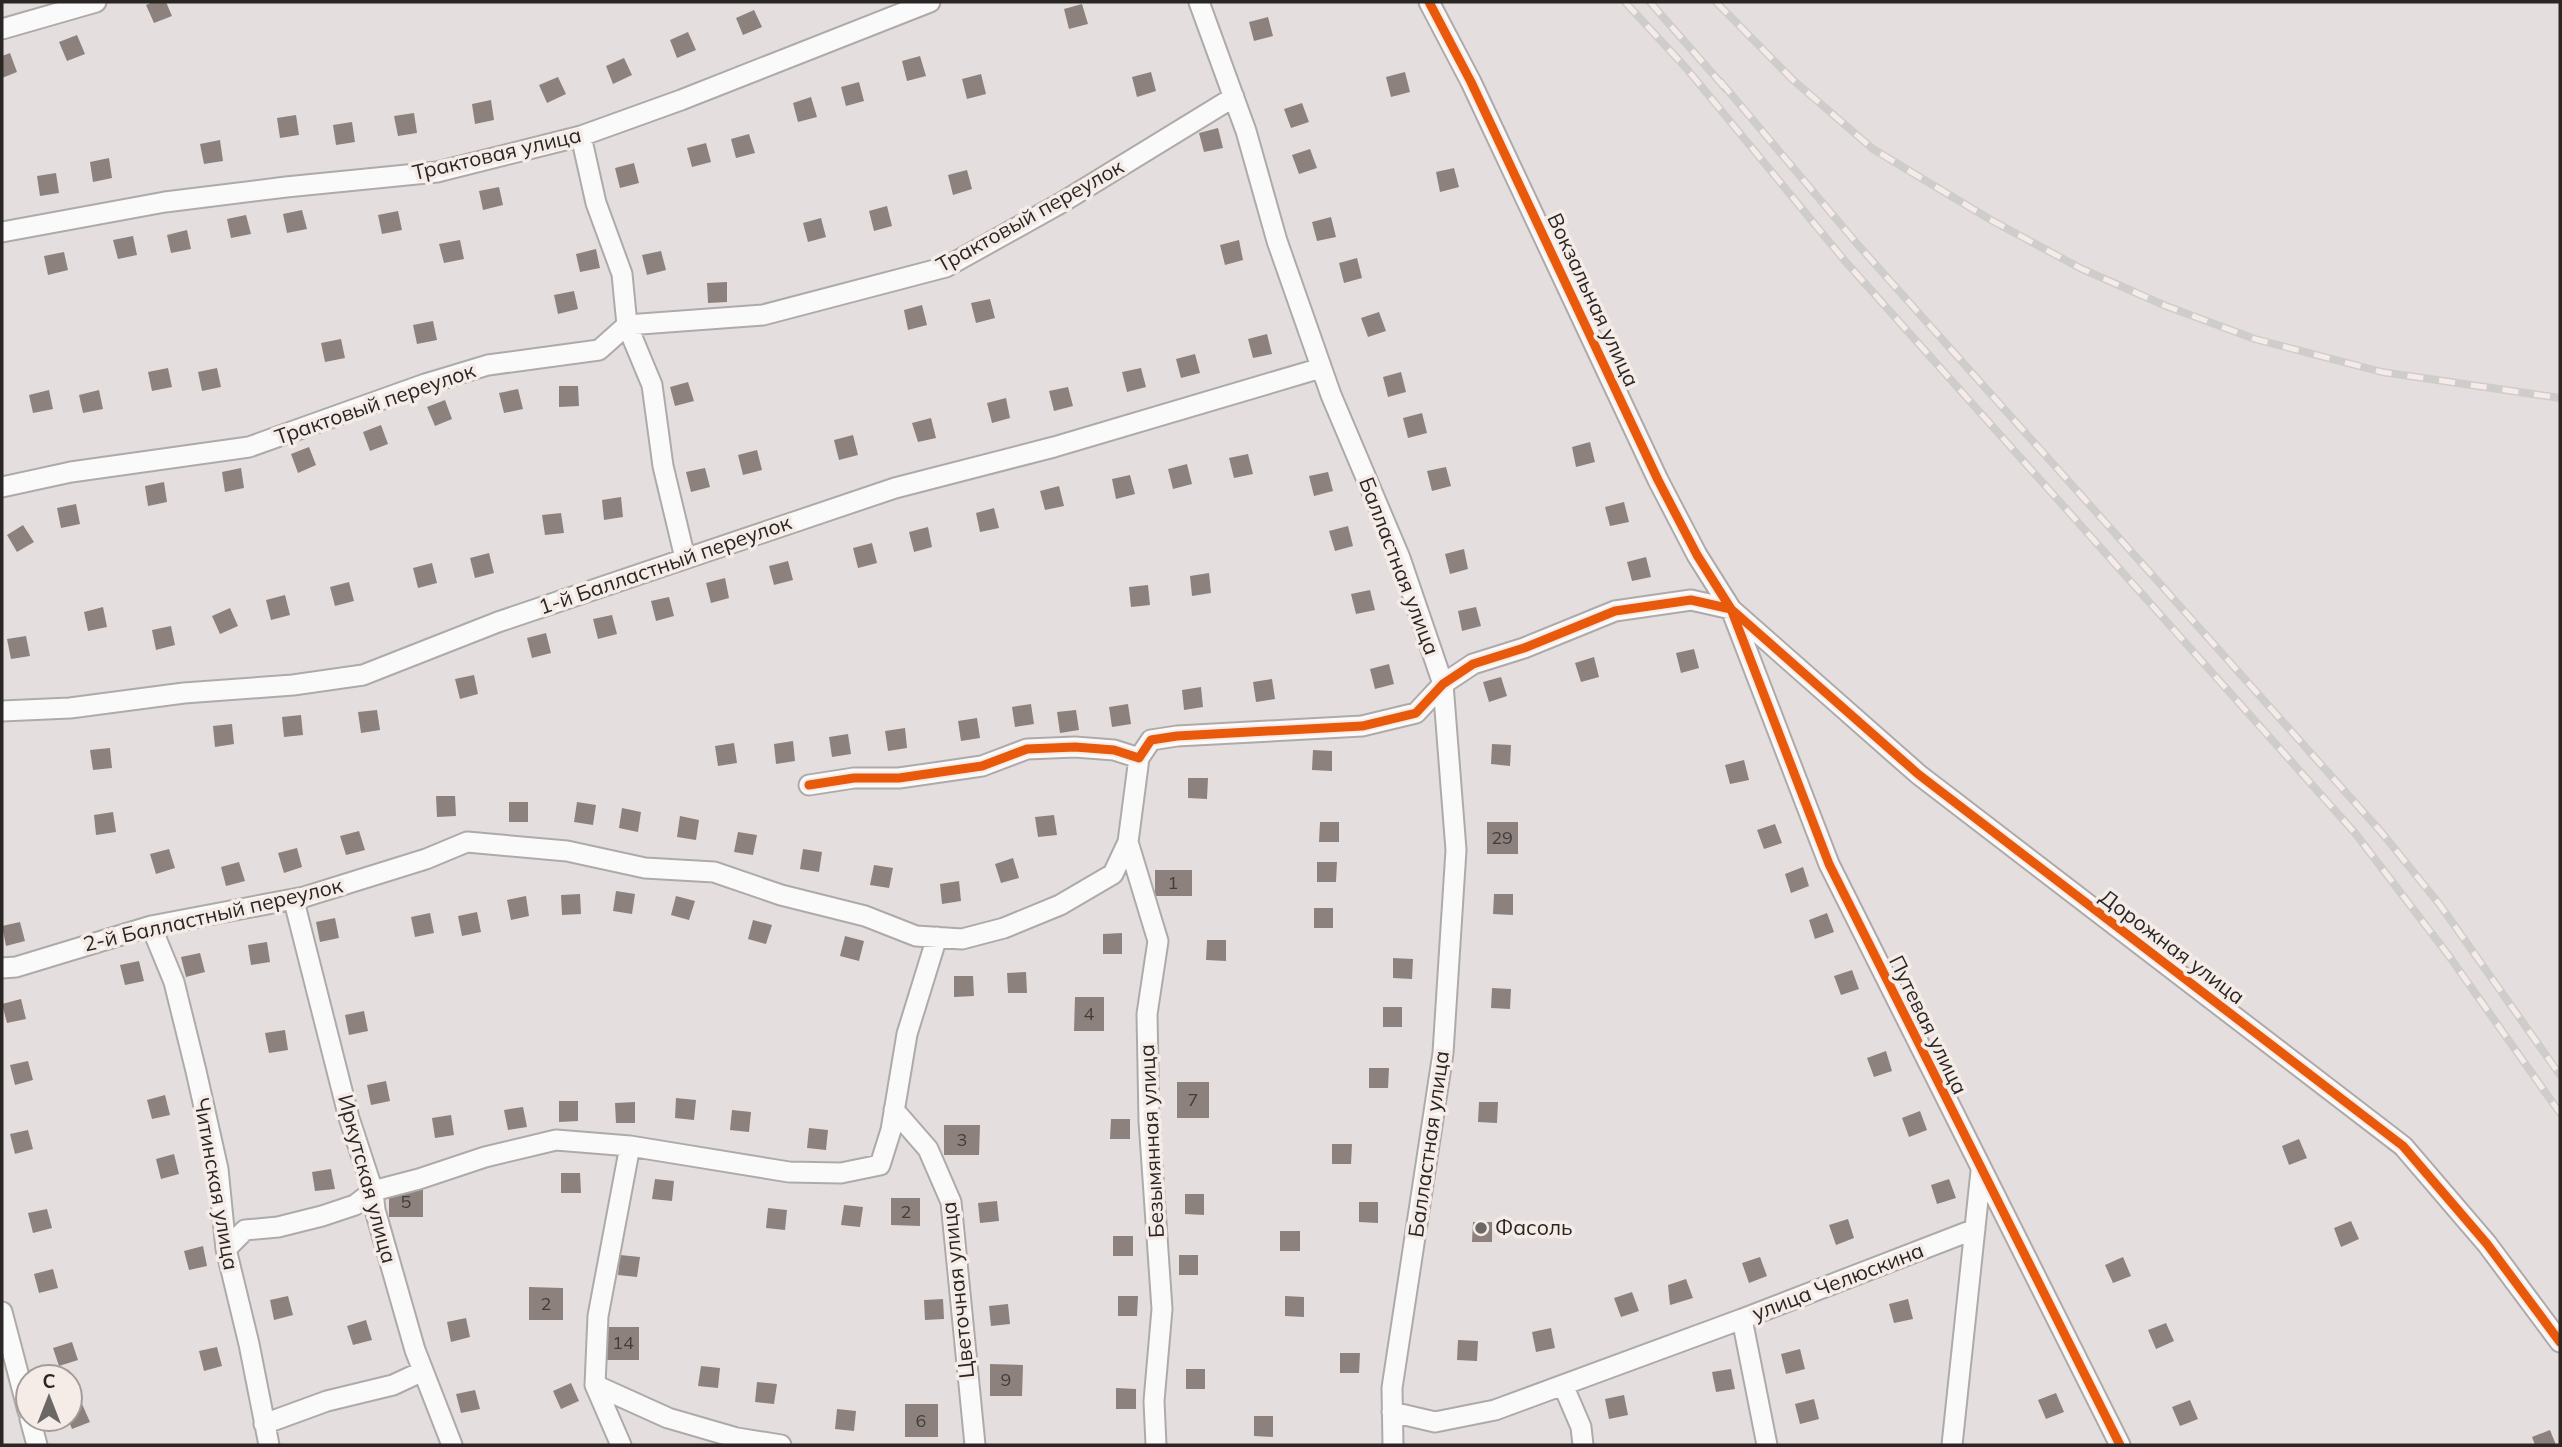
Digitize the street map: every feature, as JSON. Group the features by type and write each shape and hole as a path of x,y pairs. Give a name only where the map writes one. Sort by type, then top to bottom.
{"street":[{"path":"2,29 96,2"},
{"name":"Трактовая улица","path":"2,232 165,202 437,172 581,136 681,100 930,2"},
{"name":"Балластная улица","path":"1199,2 1246,131 1277,241 1321,368 1400,558 1443,684 1456,850 1443,1053 1392,1388 1393,1445"},
{"name":"Вокзальная улица","path":"1429,2 1471,82 1658,480 1697,555 1731,609"},
{"name":"Трактовый переулок","path":"2,487 71,472 249,447 425,384 488,365 599,350 627,325 763,315 946,267 1061,203 1234,97"},
{"path":"581,136 596,203 622,274 627,325 652,385 663,466 685,558"},
{"name":"1-й Балластный переулок","path":"2,711 69,708 184,693 293,685 363,675 498,622 895,488 1054,447 1321,368"},
{"path":"809,785 854,778 899,778 982,766 1027,749 1075,747 1114,750 1139,758 1152,740 1285,728 1362,726 1416,713 1443,684 1473,664 1524,648 1615,611 1691,600 1731,609"},
{"name":"Путевая улица","path":"1731,609 1829,864 2120,1445"},
{"name":"Дорожная улица","path":"1731,609 1918,774 2403,1146 2487,1244 2560,1342"},
{"name":"2-й Балластный переулок","path":"2,968 16,967 151,926 304,897 426,859 467,842 567,851 646,868 714,872 781,895 865,916 916,936 962,939 994,931 1060,905 1113,874 1128,842 1139,758"},
{"name":"Безымянная улица","path":"1128,842 1158,940 1147,1014 1149,1121 1162,1310 1154,1401 1156,1445"},
{"name":"Иркутская улица","path":"296,909 349,1118 373,1191 374,1210 423,1371 452,1445"},
{"name":"Читинская улица","path":"151,926 174,982 196,1071 218,1169 226,1249 269,1445"},
{"path":"226,1249 245,1230 278,1227 322,1216 355,1205 373,1191 419,1180 485,1157 556,1140 630,1146 789,1172 841,1173 880,1165 894,1110 907,1034 937,937"},
{"name":"Цветочная улица","path":"894,1110 928,1149 951,1202 975,1445"},
{"path":"621,1445 594,1385 598,1317 630,1146"},
{"path":"1952,1445 1981,1171"},
{"name":"улица Челюскина","path":"1767,1445 1742,1319 1975,1229"},
{"path":"2,1312 15,1363"},
{"path":"1392,1412 1435,1422 1495,1410 1742,1319"},
{"path":"264,1424 327,1402 393,1385 423,1371"},
{"path":"594,1385 668,1418 737,1438 780,1445"},
{"path":"1563,1385 1581,1427 1583,1445"}],"building":[{"path":"166,2 172,16 154,23 146,5"},
{"path":"1082,4 1088,24 1069,29 1064,9"},
{"path":"754,10 762,27 743,35 736,18"},
{"path":"1268,17 1273,36 1254,41 1249,22"},
{"path":"688,32 696,50 677,58 670,40"},
{"path":"77,35 85,54 67,61 59,42"},
{"path":"10,53 17,72 2,78 2,56"},
{"path":"920,56 926,76 907,81 902,61"},
{"path":"624,58 632,75 613,84 606,66"},
{"path":"1151,72 1156,91 1137,97 1132,77"},
{"path":"1405,72 1410,92 1391,97 1386,77"},
{"path":"981,74 986,94 967,99 962,79"},
{"path":"558,77 566,94 547,103 539,85"},
{"path":"859,82 864,101 846,106 841,87"},
{"path":"811,97 817,117 798,122 793,103"},
{"path":"491,100 494,120 475,124 472,104"},
{"path":"1302,103 1309,122 1291,128 1284,109"},
{"path":"414,113 417,133 398,136 394,116"},
{"path":"296,115 299,135 280,138 277,118"},
{"path":"352,122 355,142 336,145 333,125"},
{"path":"1218,128 1223,148 1204,152 1199,133"},
{"path":"749,134 755,153 736,158 731,139"},
{"path":"220,140 223,161 204,164 200,144"},
{"path":"706,143 711,162 692,167 687,148"},
{"path":"1310,149 1317,168 1299,174 1292,155"},
{"path":"109,158 112,178 93,182 90,162"},
{"path":"634,163 639,183 620,188 615,168"},
{"path":"1454,168 1459,187 1440,192 1436,172"},
{"path":"967,170 972,189 953,195 948,175"},
{"path":"56,173 59,193 40,196 37,176"},
{"path":"499,187 503,205 483,210 479,191"},
{"path":"887,206 892,226 874,231 869,211"},
{"path":"302,210 307,229 287,233 283,214"},
{"path":"398,211 402,230 382,234 378,215"},
{"path":"246,215 251,234 231,238 227,219"},
{"path":"1331,217 1336,237 1317,241 1312,222"},
{"path":"821,218 826,237 808,242 803,223"},
{"path":"187,230 191,249 171,253 167,235"},
{"path":"133,236 137,255 118,259 113,240"},
{"path":"460,240 464,259 444,263 439,244"},
{"path":"1239,240 1243,260 1225,265 1220,245"},
{"path":"596,249 600,268 580,272 576,254"},
{"path":"661,251 666,270 647,275 642,255"},
{"path":"64,252 68,270 48,275 44,256"},
{"path":"1357,258 1362,278 1344,283 1339,263"},
{"path":"727,282 727,302 708,303 707,283"},
{"path":"574,291 578,309 558,314 554,295"},
{"path":"990,299 995,318 976,323 971,303"},
{"path":"922,305 927,325 908,330 904,310"},
{"path":"1379,312 1386,331 1368,337 1361,318"},
{"path":"433,321 437,340 417,344 413,325"},
{"path":"1267,334 1272,354 1253,358 1248,339"},
{"path":"341,339 345,358 325,362 321,343"},
{"path":"1195,354 1200,373 1181,378 1176,359"},
{"path":"168,368 172,387 152,391 148,372"},
{"path":"217,368 221,387 202,391 198,372"},
{"path":"1141,368 1146,387 1127,392 1122,372"},
{"path":"1401,372 1406,392 1388,397 1383,377"},
{"path":"688,382 694,401 675,406 670,387"},
{"path":"559,386 578,386 579,406 559,407"},
{"path":"1068,387 1073,406 1054,411 1049,391"},
{"path":"518,389 523,409 504,413 499,393"},
{"path":"49,390 53,409 33,413 29,395"},
{"path":"99,390 103,409 83,413 79,395"},
{"path":"1006,398 1010,418 992,423 987,403"},
{"path":"445,400 452,419 435,426 427,407"},
{"path":"1422,413 1427,433 1408,438 1403,418"},
{"path":"931,418 936,438 918,442 912,423"},
{"path":"381,425 388,444 370,451 363,432"},
{"path":"853,435 858,455 839,460 834,440"},
{"path":"1590,442 1595,462 1576,467 1572,447"},
{"path":"309,447 316,465 298,473 291,454"},
{"path":"757,450 762,470 743,475 738,455"},
{"path":"1248,454 1253,474 1234,478 1229,458"},
{"path":"1187,464 1192,484 1173,489 1168,469"},
{"path":"1446,467 1451,486 1432,491 1427,471"},
{"path":"241,468 244,488 225,492 222,472"},
{"path":"705,468 710,487 691,492 686,472"},
{"path":"1328,472 1333,491 1314,496 1309,476"},
{"path":"1130,475 1135,494 1116,499 1112,479"},
{"path":"164,482 167,502 148,506 145,486"},
{"path":"1059,486 1064,506 1045,510 1040,491"},
{"path":"621,497 623,517 604,520 602,500"},
{"path":"1624,502 1629,522 1610,526 1605,507"},
{"path":"76,504 80,524 61,528 57,508"},
{"path":"994,508 999,528 980,532 976,513"},
{"path":"561,513 564,533 545,535 542,515"},
{"path":"23,525 34,542 17,552 7,535"},
{"path":"1348,526 1353,546 1335,551 1329,531"},
{"path":"928,527 932,547 914,552 909,532"},
{"path":"872,543 877,563 858,568 853,548"},
{"path":"1464,549 1468,569 1450,574 1445,554"},
{"path":"489,553 494,573 475,578 470,558"},
{"path":"1646,557 1651,577 1632,581 1627,562"},
{"path":"788,561 793,580 774,585 769,566"},
{"path":"432,563 437,583 418,588 413,568"},
{"path":"1209,573 1211,593 1192,596 1190,576"},
{"path":"725,578 729,598 711,603 706,583"},
{"path":"349,582 354,601 335,606 330,587"},
{"path":"1148,585 1150,605 1131,607 1129,587"},
{"path":"1370,590 1375,610 1356,614 1351,594"},
{"path":"285,595 290,615 271,620 266,600"},
{"path":"669,597 674,616 656,621 651,601"},
{"path":"103,607 107,627 88,631 84,612"},
{"path":"1476,607 1481,626 1462,631 1458,611"},
{"path":"230,608 238,626 220,634 212,616"},
{"path":"612,615 617,634 598,639 593,619"},
{"path":"171,626 175,645 156,650 152,630"},
{"path":"546,633 551,653 532,658 527,638"},
{"path":"26,636 30,656 11,659 7,639"},
{"path":"1694,649 1699,668 1681,673 1676,653"},
{"path":"1594,657 1599,677 1581,682 1575,663"},
{"path":"1389,664 1394,684 1375,689 1370,669"},
{"path":"474,675 478,694 460,699 455,679"},
{"path":"1501,677 1507,696 1489,702 1483,682"},
{"path":"1272,679 1275,699 1256,702 1253,682"},
{"path":"1201,687 1203,707 1184,710 1182,690"},
{"path":"1031,704 1034,724 1015,727 1012,707"},
{"path":"1128,704 1131,724 1112,727 1109,707"},
{"path":"377,710 380,730 361,733 358,712"},
{"path":"1076,710 1079,730 1060,733 1057,712"},
{"path":"301,715 303,735 284,737 282,717"},
{"path":"977,718 980,738 961,741 958,721"},
{"path":"232,724 234,744 215,747 213,726"},
{"path":"905,728 907,748 888,751 885,731"},
{"path":"848,734 851,754 832,757 829,737"},
{"path":"793,741 795,761 776,764 774,744"},
{"path":"734,743 737,763 718,766 715,746"},
{"path":"1492,744 1511,745 1510,766 1491,764"},
{"path":"110,748 112,768 93,770 90,750"},
{"path":"1313,750 1332,751 1332,771 1312,770"},
{"path":"1744,760 1749,780 1730,784 1725,765"},
{"path":"1188,778 1208,778 1207,799 1188,798"},
{"path":"436,796 455,796 456,816 437,817"},
{"path":"509,802 528,802 528,822 509,822"},
{"path":"577,802 596,805 593,825 574,822"},
{"path":"622,808 641,812 638,832 619,828"},
{"path":"113,812 116,832 96,835 94,815"},
{"path":"1054,815 1057,835 1038,837 1035,817"},
{"path":"680,816 699,820 696,840 677,837"},
{"path":"1320,822 1339,822 1339,842 1319,842"},
{"path":"1487,822 1518,822 1518,854 1487,854"},
{"path":"1775,824 1782,843 1764,849 1757,830"},
{"path":"359,831 365,850 346,855 340,836"},
{"path":"738,832 757,835 753,855 734,852"},
{"path":"297,848 302,867 284,873 278,853"},
{"path":"169,849 175,868 156,874 150,854"},
{"path":"803,849 822,852 819,872 800,869"},
{"path":"1013,858 1019,878 1001,883 995,864"},
{"path":"239,862 245,881 226,886 221,867"},
{"path":"1317,862 1337,862 1336,882 1317,882"},
{"path":"874,865 893,868 889,888 870,885"},
{"path":"1803,867 1809,886 1791,893 1785,874"},
{"path":"1155,870 1192,870 1192,896 1155,896"},
{"path":"959,881 961,901 942,904 940,884"},
{"path":"616,891 635,894 632,914 613,911"},
{"path":"580,894 581,914 562,915 561,895"},
{"path":"1494,894 1513,894 1513,915 1493,914"},
{"path":"526,896 529,916 511,920 507,900"},
{"path":"676,896 695,901 689,920 671,915"},
{"path":"1314,908 1333,908 1333,928 1314,928"},
{"path":"477,912 481,932 462,936 458,916"},
{"path":"430,913 434,933 415,937 411,917"},
{"path":"1827,913 1834,932 1815,939 1809,920"},
{"path":"335,918 339,938 320,942 316,922"},
{"path":"753,920 772,925 766,944 748,939"},
{"path":"20,922 25,941 6,946 2,926"},
{"path":"1122,933 1122,954 1103,954 1103,934"},
{"path":"845,936 864,941 859,961 840,956"},
{"path":"1207,940 1226,940 1226,961 1206,960"},
{"path":"267,942 270,962 251,965 248,945"},
{"path":"200,953 205,972 186,977 181,957"},
{"path":"1393,958 1413,959 1412,979 1393,978"},
{"path":"139,961 144,981 125,985 120,965"},
{"path":"1852,970 1859,989 1841,995 1834,976"},
{"path":"1026,972 1027,993 1008,993 1007,973"},
{"path":"954,976 973,976 974,996 954,997"},
{"path":"1492,988 1511,989 1510,1009 1491,1008"},
{"path":"1075,997 1104,997 1104,1031 1074,1031"},
{"path":"21,999 26,1019 7,1023 2,1004"},
{"path":"1383,1007 1402,1007 1402,1027 1383,1027"},
{"path":"364,1011 368,1031 349,1035 345,1015"},
{"path":"285,1030 288,1050 269,1053 265,1033"},
{"path":"1886,1051 1892,1071 1874,1077 1867,1058"},
{"path":"28,1061 33,1080 15,1085 10,1065"},
{"path":"1369,1068 1389,1068 1388,1088 1369,1088"},
{"path":"386,1081 390,1101 371,1105 367,1085"},
{"path":"1177,1082 1209,1082 1209,1118 1177,1118"},
{"path":"165,1095 170,1115 152,1119 147,1100"},
{"path":"676,1098 696,1100 694,1120 675,1118"},
{"path":"559,1101 578,1101 578,1121 559,1122"},
{"path":"635,1102 635,1123 616,1123 615,1103"},
{"path":"1479,1102 1498,1102 1497,1123 1478,1122"},
{"path":"523,1107 527,1127 508,1130 504,1110"},
{"path":"732,1110 751,1112 749,1132 730,1130"},
{"path":"1920,1111 1927,1130 1909,1137 1902,1118"},
{"path":"451,1115 454,1135 435,1138 432,1118"},
{"path":"1111,1119 1130,1119 1130,1139 1110,1139"},
{"path":"944,1125 980,1125 979,1155 944,1155"},
{"path":"809,1128 828,1130 826,1150 807,1148"},
{"path":"28,1130 33,1149 15,1154 10,1134"},
{"path":"2299,1139 2307,1158 2289,1165 2282,1146"},
{"path":"1332,1144 1352,1144 1351,1164 1332,1164"},
{"path":"174,1154 179,1174 161,1179 156,1159"},
{"path":"331,1169 335,1189 315,1191 312,1172"},
{"path":"561,1173 580,1173 581,1193 561,1193"},
{"path":"655,1179 674,1181 672,1201 652,1199"},
{"path":"1949,1179 1956,1198 1937,1204 1931,1185"},
{"path":"389,1187 423,1187 423,1217 389,1217"},
{"path":"1185,1194 1204,1194 1204,1215 1185,1214"},
{"path":"891,1198 920,1198 920,1226 891,1225"},
{"path":"997,1201 999,1221 980,1223 978,1203"},
{"path":"1359,1202 1378,1202 1378,1223 1359,1222"},
{"path":"844,1205 863,1207 860,1227 841,1225"},
{"path":"768,1208 787,1210 785,1230 766,1228"},
{"path":"47,1209 52,1228 33,1233 28,1213"},
{"path":"1848,1219 1854,1238 1836,1245 1829,1225"},
{"path":"2351,1221 2359,1239 2341,1247 2334,1228"},
{"path":"1473,1222 1492,1222 1492,1242 1472,1242"},
{"path":"1280,1231 1300,1231 1300,1251 1280,1251"},
{"path":"1113,1236 1133,1236 1133,1256 1113,1256"},
{"path":"203,1246 207,1266 189,1270 184,1251"},
{"path":"620,1255 640,1257 637,1277 618,1275"},
{"path":"1179,1255 1198,1255 1198,1275 1179,1275"},
{"path":"1760,1257 1767,1276 1749,1283 1742,1263"},
{"path":"2123,1257 2131,1276 2113,1283 2105,1265"},
{"path":"53,1269 58,1288 39,1293 34,1274"},
{"path":"1686,1279 1693,1298 1670,1305 1668,1285"},
{"path":"529,1287 563,1288 563,1320 529,1320"},
{"path":"1632,1292 1639,1311 1621,1317 1614,1298"},
{"path":"288,1296 293,1315 274,1320 270,1300"},
{"path":"1118,1296 1138,1296 1137,1316 1118,1316"},
{"path":"1285,1296 1304,1297 1304,1317 1285,1316"},
{"path":"943,1299 944,1319 925,1320 924,1300"},
{"path":"1908,1299 1913,1319 1894,1323 1889,1304"},
{"path":"1008,1304 1010,1324 991,1326 989,1306"},
{"path":"466,1318 470,1337 451,1342 447,1322"},
{"path":"366,1320 372,1340 353,1345 347,1326"},
{"path":"2166,1323 2174,1341 2156,1349 2148,1330"},
{"path":"607,1327 639,1327 639,1360 607,1360"},
{"path":"1551,1328 1555,1348 1536,1352 1532,1332"},
{"path":"1458,1340 1478,1341 1477,1361 1457,1360"},
{"path":"72,1342 78,1360 58,1363 53,1348"},
{"path":"217,1347 222,1366 204,1371 199,1351"},
{"path":"1800,1349 1805,1369 1786,1374 1781,1354"},
{"path":"1340,1353 1360,1353 1359,1373 1340,1373"},
{"path":"990,1364 1023,1365 1022,1396 990,1396"},
{"path":"701,1366 720,1368 718,1388 698,1386"},
{"path":"1186,1369 1205,1369 1205,1389 1186,1389"},
{"path":"1731,1369 1735,1389 1716,1392 1712,1372"},
{"path":"757,1382 777,1384 774,1404 755,1402"},
{"path":"571,1383 579,1401 561,1409 553,1391"},
{"path":"1116,1388 1136,1389 1136,1409 1116,1409"},
{"path":"475,1390 480,1409 461,1413 456,1394"},
{"path":"2056,1393 2064,1412 2046,1419 2038,1400"},
{"path":"1624,1395 1628,1415 1609,1419 1605,1399"},
{"path":"1814,1399 1819,1419 1800,1424 1795,1404"},
{"path":"2190,1400 2198,1419 2180,1426 2172,1407"},
{"path":"905,1404 938,1404 938,1437 905,1437"},
{"path":"84,1408 90,1422 84,1424"},
{"path":"837,1409 856,1411 854,1431 835,1429"},
{"path":"1254,1416 1273,1416 1273,1437 1254,1436"},
{"path":"2550,1430 2556,1445 2535,1445 2532,1437"}],"railway":[{"path":"1625,2 1687,69 1845,261 2355,833 2449,956 2560,1113"},
{"path":"1650,2 1726,89"},
{"path":"1716,2 1793,80 1873,149 1991,220 2080,268 2166,306 2255,339 2382,372 2560,398"},
{"path":"1720,81 1859,246 2382,833 2440,905 2560,1075"}],"cycle path":[{"path":"1429,2 1471,82 1658,480 1697,555 1731,609 1829,864 2120,1445"},
{"path":"809,785 854,778 899,778 982,766 1027,749 1075,747 1114,750 1139,758 1151,740 1177,736 1362,726 1416,713 1443,684 1473,664 1524,648 1615,611 1691,600 1731,609 1918,774 2403,1146 2487,1244 2560,1342"}],"place":[{"name":"Фасоль","path":"1481,1228"}]}
